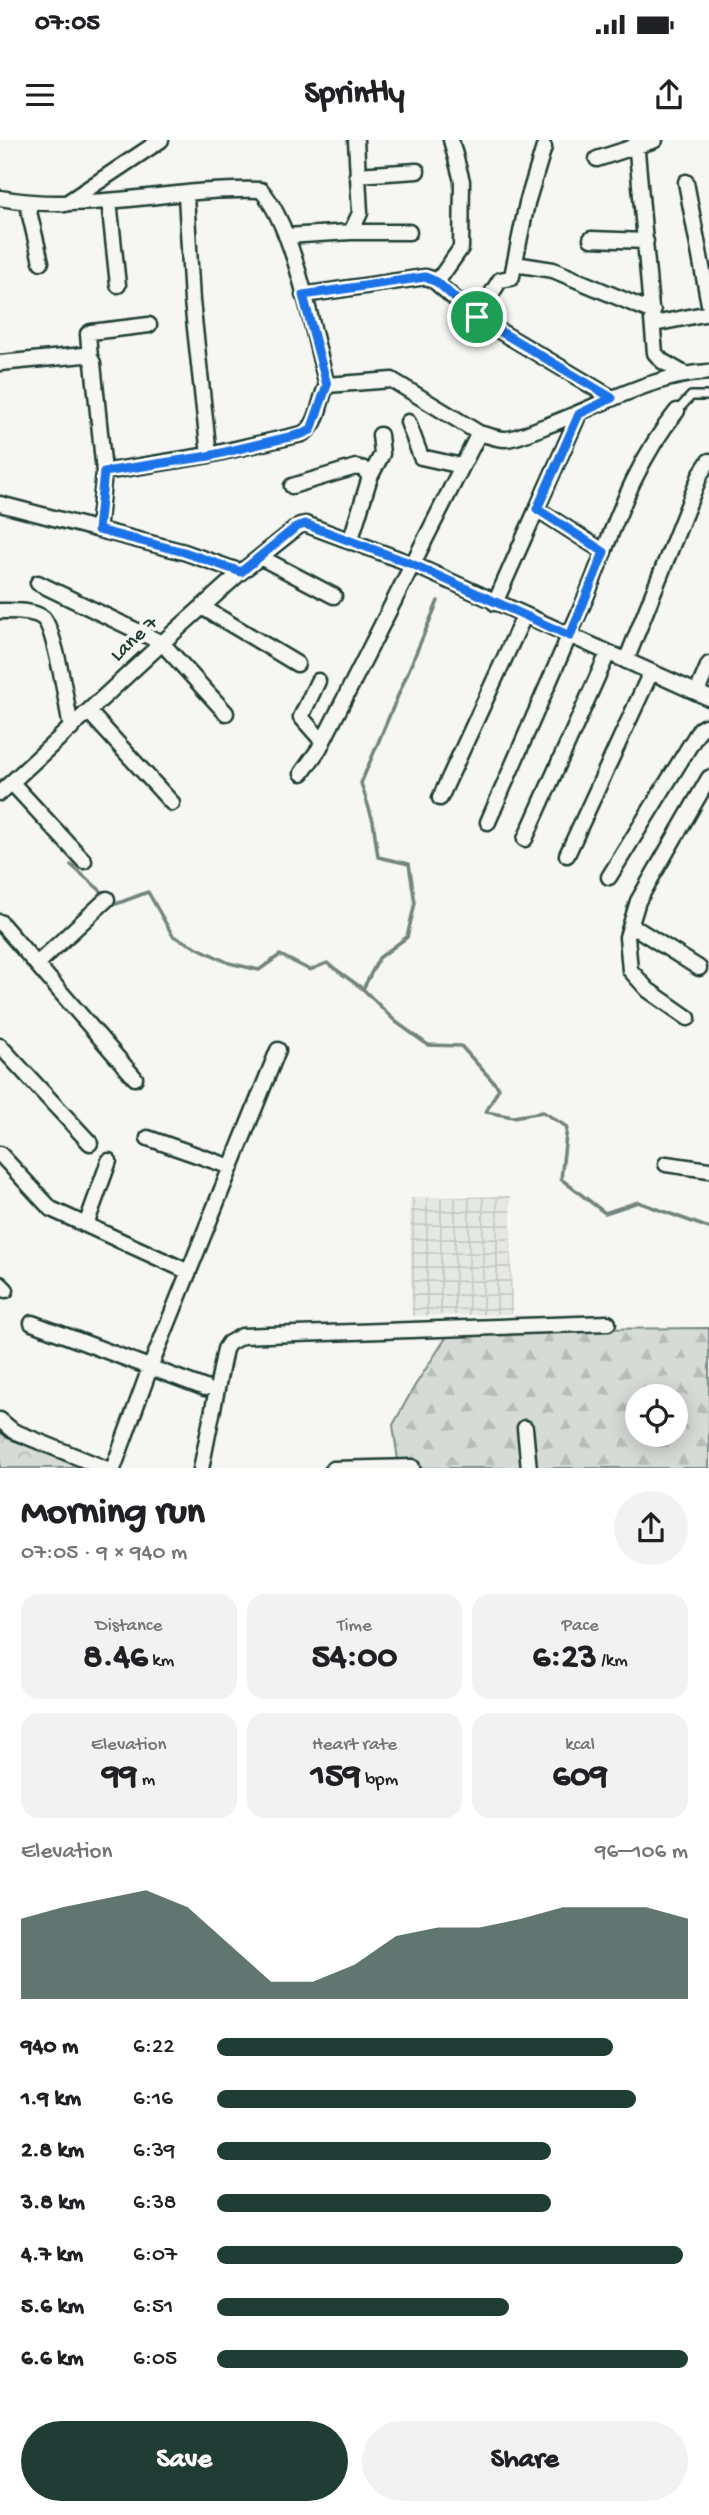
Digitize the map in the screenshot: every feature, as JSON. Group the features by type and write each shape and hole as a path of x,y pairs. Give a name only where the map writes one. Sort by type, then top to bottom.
{"street":[{"path":"64,205 161,140"},
{"path":"351,232 360,213 356,140"},
{"path":"437,282 461,248 462,181 452,140"},
{"path":"597,159 636,144 655,140"},
{"path":"636,144 654,318 655,353 683,373"},
{"path":"477,317 500,280 511,278 527,203 544,147"},
{"path":"357,175 417,170"},
{"path":"686,182 709,304"},
{"path":"0,198 64,205 261,190 286,236 327,385 311,430 209,456 104,472"},
{"path":"186,195 192,301 209,456"},
{"path":"109,201 118,285"},
{"path":"27,203 41,262"},
{"path":"286,236 409,232"},
{"path":"591,239 646,240"},
{"path":"515,264 553,271 654,318 709,313"},
{"path":"303,295 425,277 437,282 477,317 612,398"},
{"path":"98,530 104,472 88,334 149,325"},
{"path":"0,363 83,355 90,357"},
{"path":"327,385 392,380 479,433 505,439 579,414 612,398 683,373 709,372"},
{"path":"488,822 570,636 641,464 677,411"},
{"path":"495,603 579,414"},
{"path":"408,422 421,457 462,466"},
{"path":"302,773 323,742 479,433"},
{"path":"380,435 382,454 370,477 350,542 412,564 703,695 709,664"},
{"path":"626,661 709,461"},
{"path":"292,486 356,467 364,469 370,477"},
{"path":"0,505 184,552 241,572"},
{"path":"537,509 604,552"},
{"name":"Lane 7","path":"5,789 162,643 296,527 305,524 350,542"},
{"path":"260,557 334,596"},
{"path":"38,583 162,643 226,713"},
{"path":"202,607 297,664"},
{"path":"0,611 32,613 43,618 59,667 71,729"},
{"path":"440,798 524,615"},
{"path":"524,839 608,653"},
{"path":"567,855 651,672"},
{"path":"318,681 301,717 323,742"},
{"path":"89,712 172,803"},
{"path":"609,877 700,729 705,726 709,728"},
{"path":"0,773 5,789 84,861"},
{"path":"688,1018 648,990 630,970 627,937 638,901 709,778"},
{"path":"37,964 107,899"},
{"path":"0,922 135,1078"},
{"path":"631,925 699,968"},
{"path":"0,1046 90,1143"},
{"path":"113,1468 150,1368 278,1050"},
{"path":"148,1138 231,1167"},
{"path":"0,1154 51,1209 189,1272"},
{"path":"86,1225 109,1161"},
{"path":"666,1164 709,1170"},
{"path":"32,1323 205,1388"},
{"path":"201,1468 225,1349 229,1343 242,1336 608,1323"},
{"path":"0,1420 13,1431 107,1468"},
{"path":"525,1428 529,1468"},
{"path":"333,1468 412,1467"}],"lane":[{"path":"677,411 691,396 709,396"}],"shaded area":[{"path":"510,1196 512,1314 412,1316 410,1198"}],"green space":[{"path":"709,1328 709,1468 399,1468 393,1425 451,1330"},
{"path":"0,1432 6,1437 107,1468 0,1468"}],"waterway":[{"path":"438,601 361,783 373,821 378,857 409,864 415,903 407,937 379,958 363,989 396,1022 428,1045 461,1046 499,1088 486,1112 513,1117 543,1112 567,1127 561,1179 605,1213 638,1202 709,1228"},
{"path":"71,865 116,904 148,892 173,936 229,963 259,970 280,955 310,970 327,963 363,989"}],"route":[{"path":"425,277 437,282 477,317 612,398 579,414 537,509 604,552 570,636 412,564 305,524 296,527 241,572 184,552 98,530 104,472 209,456 311,430 327,385 303,295 425,277"}]}
